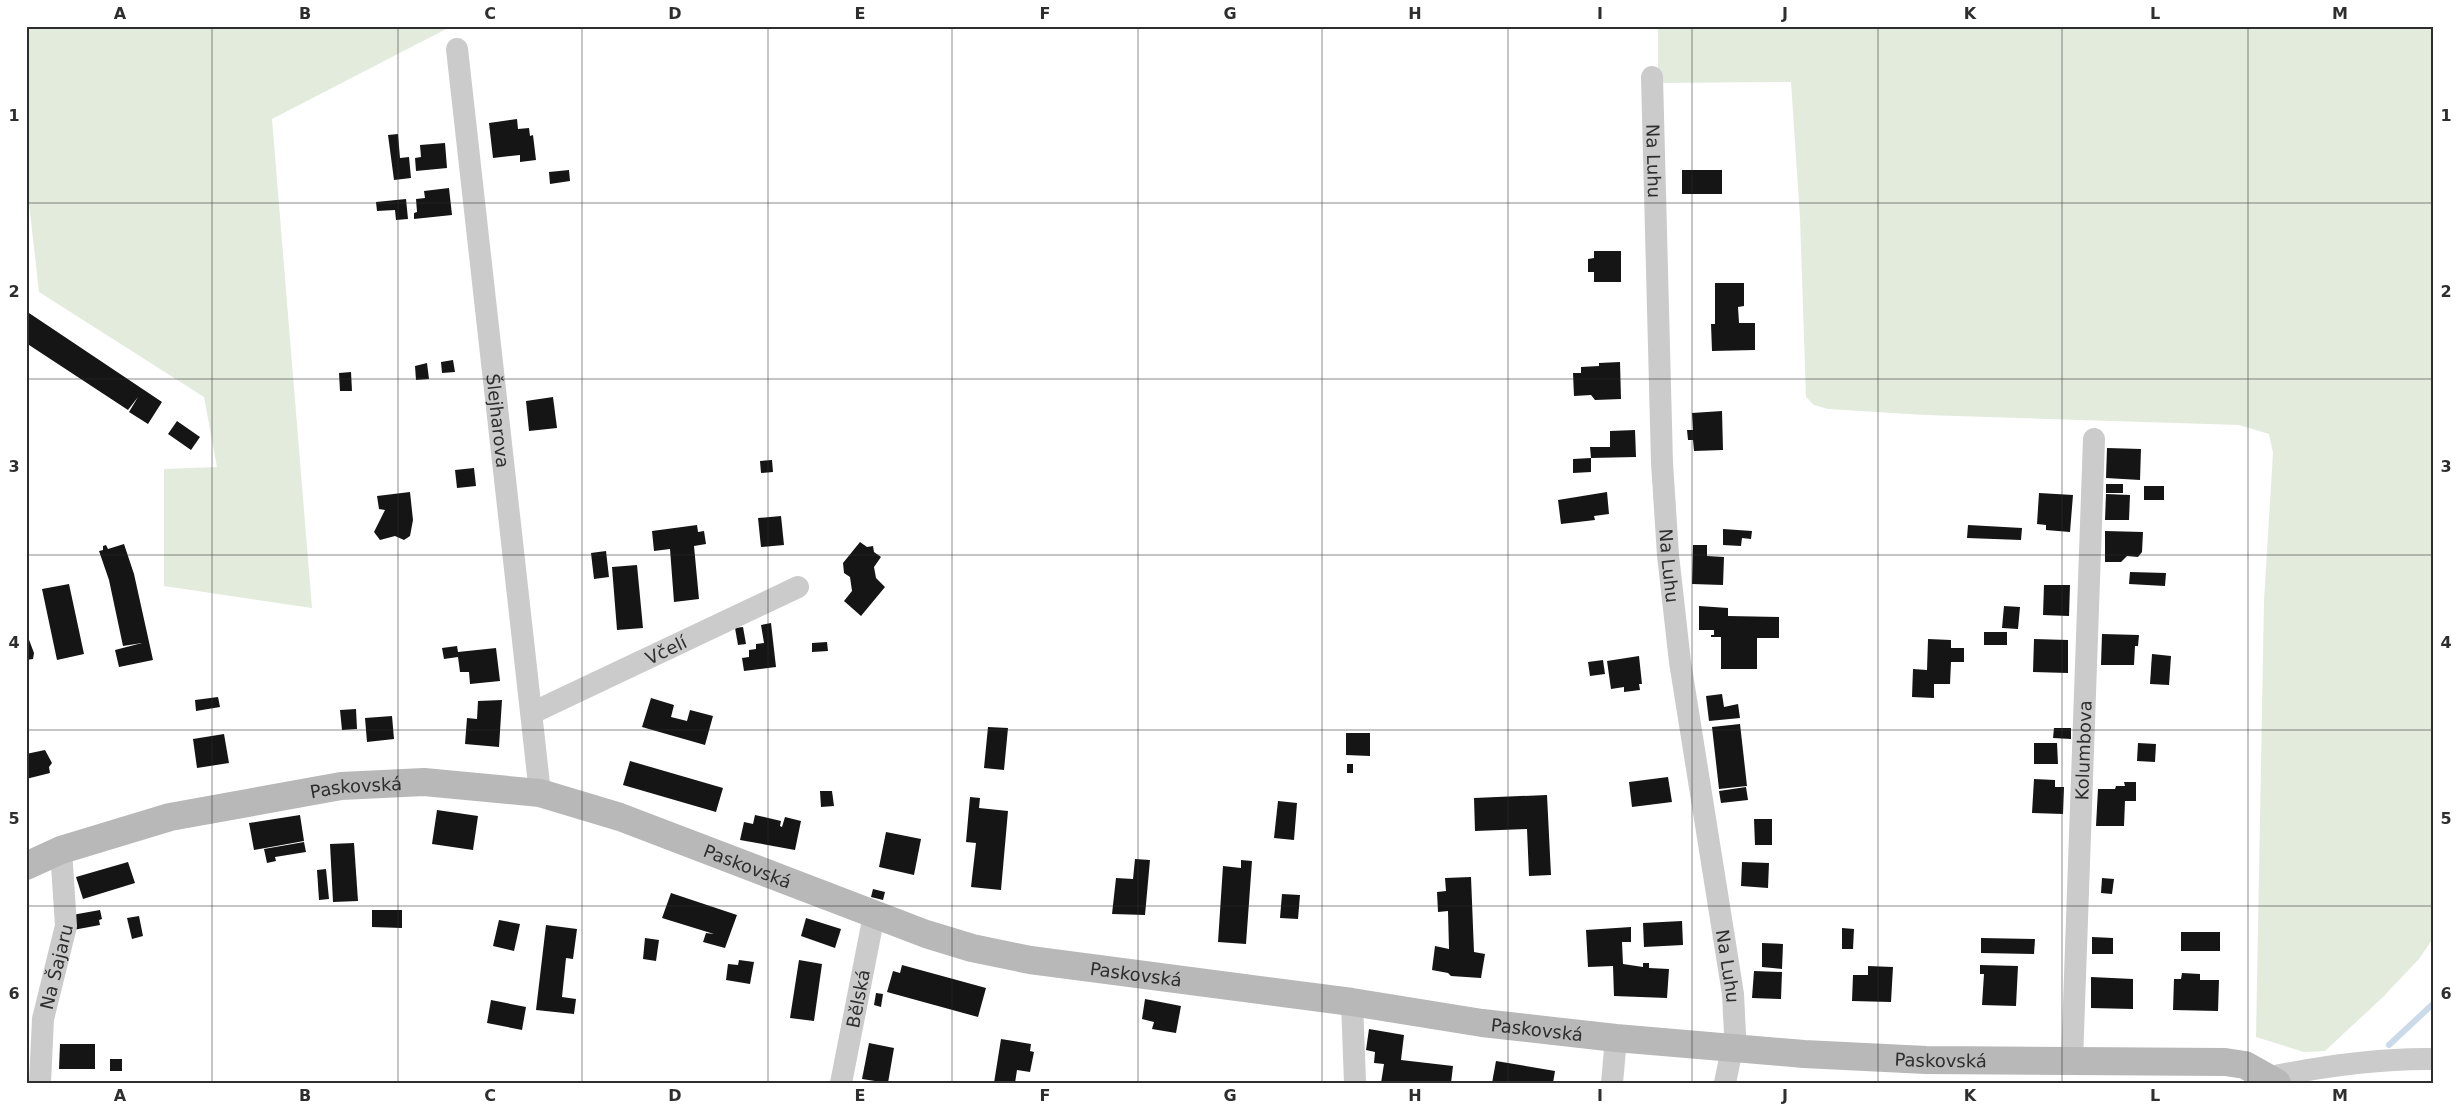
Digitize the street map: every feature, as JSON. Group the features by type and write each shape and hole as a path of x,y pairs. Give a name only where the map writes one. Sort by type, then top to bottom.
{"street":[{"name":"Šlejharova","path":"457,49 540,793"},
{"name":"Na Luhu","path":"1652,77 1662,463 1668,555 1682,671 1733,994 1735,1034 1725,1083"},
{"name":"Kolumbova","path":"2072,1061 2094,439"},
{"name":"Včelí","path":"532,713 798,587"},
{"name":"Paskovská","path":"26,866 61,850 170,817 341,786 424,782 540,793 620,817 874,915 972,948 1030,960 1352,1002 1482,1023 1616,1038 1731,1048 1926,1060 2225,1062 2245,1066 2273,1080"},
{"name":"Na Šajaru","path":"40,1083 43,1019 66,926 61,850"},
{"name":"Bělská","path":"841,1083 874,915"},
{"path":"1352,1002 1355,1083"},
{"path":"1612,1083 1616,1038"},
{"path":"2273,1080 2332,1065 2390,1060 2434,1059"}],"shaded area":[{"path":"26,26 452,26 272,119 312,608 164,586 164,469 217,467 204,397 39,292 26,177"},
{"path":"1658,26 2434,26 2434,937 2419,959 2383,997 2325,1051 2304,1052 2256,1037 2264,601 2273,453 2269,434 2239,425 1925,415 1828,409 1814,405 1806,397 1800,218 1791,82 1658,83"}],"building":[{"path":"517,119 518,129 529,128 530,136 533,135 536,160 520,162 520,155 493,158 489,123"},
{"path":"398,134 400,158 409,157 411,178 394,180 388,135"},
{"path":"445,143 447,168 416,171 415,158 421,157 420,145"},
{"path":"569,170 570,181 550,184 549,172"},
{"path":"1682,170 1722,170 1722,194 1682,194"},
{"path":"449,188 452,215 414,219 414,213 417,212 416,199 425,198 424,191"},
{"path":"406,199 408,219 396,220 395,210 377,211 376,202"},
{"path":"1594,251 1621,251 1621,282 1594,282 1594,272 1588,272 1588,259 1594,258"},
{"path":"1715,283 1744,283 1744,306 1738,307 1739,323 1755,323 1755,350 1712,351 1711,324 1715,324"},
{"path":"26,311 162,402 148,424 129,412 138,397 128,410 26,343"},
{"path":"453,360 455,372 442,373 441,362"},
{"path":"1620,362 1621,399 1595,400 1591,395 1574,396 1573,373 1581,373 1581,367 1599,366 1599,363"},
{"path":"427,363 429,379 416,380 415,366"},
{"path":"351,372 352,391 340,391 339,373"},
{"path":"553,397 557,428 529,431 526,401"},
{"path":"1722,411 1723,450 1694,451 1693,440 1688,440 1687,430 1693,430 1692,413"},
{"path":"177,421 200,437 191,450 168,434"},
{"path":"1635,430 1636,457 1591,458 1590,447 1610,447 1610,431"},
{"path":"2107,448 2141,449 2140,480 2106,478"},
{"path":"1591,458 1591,472 1573,473 1573,459"},
{"path":"772,460 773,472 761,473 760,461"},
{"path":"474,468 476,486 457,488 455,470"},
{"path":"2106,484 2123,484 2123,493 2106,493"},
{"path":"2144,486 2164,486 2164,500 2144,500"},
{"path":"410,492 413,520 410,536 404,540 395,536 380,540 374,532 385,510 379,509 377,496"},
{"path":"1607,492 1609,514 1594,516 1595,520 1561,524 1558,500"},
{"path":"2039,493 2073,495 2070,532 2046,530 2046,525 2037,524"},
{"path":"2106,494 2130,495 2129,520 2105,520"},
{"path":"781,516 784,545 761,547 758,518"},
{"path":"697,525 698,532 704,531 706,544 694,546 699,599 674,602 670,549 654,551 652,531"},
{"path":"1968,525 2022,528 2021,540 1967,538"},
{"path":"1723,529 1752,531 1751,539 1742,538 1741,546 1723,545"},
{"path":"2105,531 2143,532 2142,552 2138,557 2127,556 2121,562 2105,562"},
{"path":"860,542 867,547 873,546 874,552 881,557 874,567 876,578 885,587 861,616 844,601 852,591 850,577 844,573 843,563"},
{"path":"124,544 134,574 153,660 119,667 115,650 142,643 123,646 109,580 99,551 103,550 103,546 106,545 108,549"},
{"path":"1693,545 1707,545 1707,556 1724,557 1723,585 1692,584"},
{"path":"606,551 609,577 594,579 591,553"},
{"path":"637,565 643,628 617,630 612,567"},
{"path":"2130,572 2166,573 2165,586 2129,584"},
{"path":"69,584 84,654 57,660 42,589"},
{"path":"2044,585 2070,585 2069,616 2043,615"},
{"path":"1699,606 1728,608 1728,616 1779,617 1779,638 1757,638 1757,669 1721,669 1721,637 1711,637 1711,635 1714,635 1714,630 1699,630"},
{"path":"2004,606 2020,607 2018,629 2002,628"},
{"path":"771,623 776,667 744,671 742,658 749,657 749,650 756,649 756,644 764,643 761,625"},
{"path":"743,627 746,644 738,645 735,628"},
{"path":"1984,632 2007,632 2007,645 1984,645"},
{"path":"2102,634 2139,635 2138,646 2135,646 2134,665 2101,665"},
{"path":"28,637 34,653 33,659 26,660 26,638"},
{"path":"1928,639 1951,640 1951,648 1964,648 1964,662 1951,662 1950,684 1934,684 1934,698 1912,697 1913,669 1927,670"},
{"path":"2034,639 2068,640 2068,673 2033,672"},
{"path":"827,642 828,651 812,652 812,643"},
{"path":"457,646 458,652 496,648 500,681 470,684 469,672 460,672 458,657 444,659 442,648"},
{"path":"2152,654 2171,656 2169,685 2150,684"},
{"path":"1639,656 1642,684 1639,684 1640,690 1624,692 1624,687 1611,689 1607,661"},
{"path":"1603,660 1605,674 1590,676 1588,662"},
{"path":"1722,694 1724,707 1738,704 1740,718 1709,721 1706,696"},
{"path":"218,697 220,707 196,711 195,700"},
{"path":"651,698 674,705 671,717 687,721 690,710 713,716 705,745 642,727"},
{"path":"502,700 499,747 465,744 467,718 477,719 478,701"},
{"path":"356,709 357,729 342,730 340,710"},
{"path":"392,716 394,739 367,742 365,718"},
{"path":"1740,724 1747,786 1719,789 1712,727"},
{"path":"988,727 1008,728 1004,770 984,768"},
{"path":"2054,728 2071,728 2071,739 2053,738"},
{"path":"1346,733 1370,733 1370,756 1346,755"},
{"path":"224,734 229,763 197,768 193,739"},
{"path":"2034,743 2057,743 2058,764 2034,764"},
{"path":"2138,743 2156,744 2155,762 2137,761"},
{"path":"45,750 52,763 49,767 50,773 26,779 26,754"},
{"path":"630,761 723,788 716,812 623,785"},
{"path":"1347,764 1353,764 1353,773 1347,773"},
{"path":"1668,777 1672,802 1632,807 1629,782"},
{"path":"2034,779 2055,780 2055,787 2064,787 2063,814 2032,813"},
{"path":"2124,782 2136,782 2136,801 2125,801 2124,826 2096,826 2098,789 2115,789 2116,786 2125,786"},
{"path":"1746,787 1748,800 1721,803 1719,791"},
{"path":"820,791 832,791 834,806 821,807"},
{"path":"1547,795 1551,875 1529,876 1527,829 1475,831 1474,798"},
{"path":"970,797 980,798 979,808 1008,811 1001,890 971,887 976,843 966,842"},
{"path":"1278,801 1297,803 1294,840 1274,838"},
{"path":"437,810 478,816 473,850 432,844"},
{"path":"300,815 304,841 254,850 249,823"},
{"path":"755,815 781,821 780,826 782,827 785,817 801,821 795,850 740,840 744,822 753,824"},
{"path":"1754,819 1772,819 1772,845 1755,845"},
{"path":"886,832 921,839 914,875 879,867"},
{"path":"304,842 306,852 275,857 276,861 267,863 264,849"},
{"path":"354,843 358,901 333,902 330,844"},
{"path":"1135,859 1150,860 1145,915 1112,914 1116,878 1133,879"},
{"path":"1241,860 1252,861 1246,944 1218,942 1223,866 1241,868"},
{"path":"128,862 135,883 83,899 76,877"},
{"path":"1742,862 1769,863 1768,888 1741,886"},
{"path":"326,869 329,899 319,900 317,870"},
{"path":"1471,877 1474,952 1485,954 1481,978 1451,976 1448,973 1432,970 1435,946 1449,949 1448,911 1438,912 1437,892 1446,891 1445,878"},
{"path":"2102,878 2114,879 2112,894 2101,893"},
{"path":"873,889 885,892 883,900 871,897"},
{"path":"671,893 737,915 725,948 703,942 706,933 714,934 662,918"},
{"path":"1282,894 1300,895 1298,919 1280,918"},
{"path":"100,910 102,919 99,920 100,925 73,930 72,915"},
{"path":"372,910 402,910 402,928 372,927"},
{"path":"139,916 143,936 132,939 127,918"},
{"path":"806,918 841,929 835,948 801,936"},
{"path":"499,920 520,924 514,951 493,946"},
{"path":"1682,921 1683,945 1644,947 1643,923"},
{"path":"546,925 577,929 573,959 566,958 562,997 576,999 574,1014 536,1010"},
{"path":"1631,927 1631,942 1622,942 1623,964 1643,967 1643,963 1649,963 1649,968 1669,969 1667,998 1614,996 1613,966 1588,967 1586,930"},
{"path":"1842,928 1854,929 1853,949 1842,949"},
{"path":"2181,932 2220,932 2220,951 2181,951"},
{"path":"2092,937 2113,938 2113,954 2092,954"},
{"path":"645,938 659,940 656,961 643,959"},
{"path":"1981,938 2035,939 2034,954 1981,953"},
{"path":"1762,943 1783,944 1782,969 1762,967"},
{"path":"739,960 754,962 750,984 726,980 728,964 738,965"},
{"path":"799,960 822,964 814,1021 790,1018"},
{"path":"902,965 986,988 978,1017 887,992 893,971 900,973"},
{"path":"1980,965 2018,966 2016,1006 1982,1005 1984,974 1980,974"},
{"path":"1868,966 1893,967 1891,1002 1852,1001 1853,975 1868,975"},
{"path":"1754,971 1782,972 1781,999 1752,998"},
{"path":"2182,973 2200,974 2200,980 2219,980 2218,1011 2173,1010 2174,979 2181,979"},
{"path":"2091,977 2133,979 2133,1009 2091,1008"},
{"path":"876,993 883,994 881,1007 874,1005"},
{"path":"1145,999 1181,1006 1176,1033 1152,1029 1154,1022 1142,1019"},
{"path":"491,1000 526,1007 522,1030 487,1023"},
{"path":"1369,1029 1404,1035 1401,1060 1453,1066 1451,1083 1381,1083 1384,1064 1374,1063 1375,1052 1366,1050"},
{"path":"1001,1039 1031,1044 1030,1051 1034,1052 1030,1072 1017,1070 1015,1083 994,1083"},
{"path":"869,1043 894,1048 888,1083 862,1079"},
{"path":"60,1044 95,1044 95,1069 59,1069"},
{"path":"110,1059 122,1059 122,1071 110,1071"},
{"path":"1496,1061 1555,1071 1553,1083 1492,1083"}],"waterway":[{"path":"2389,1045 2434,1003"}]}
